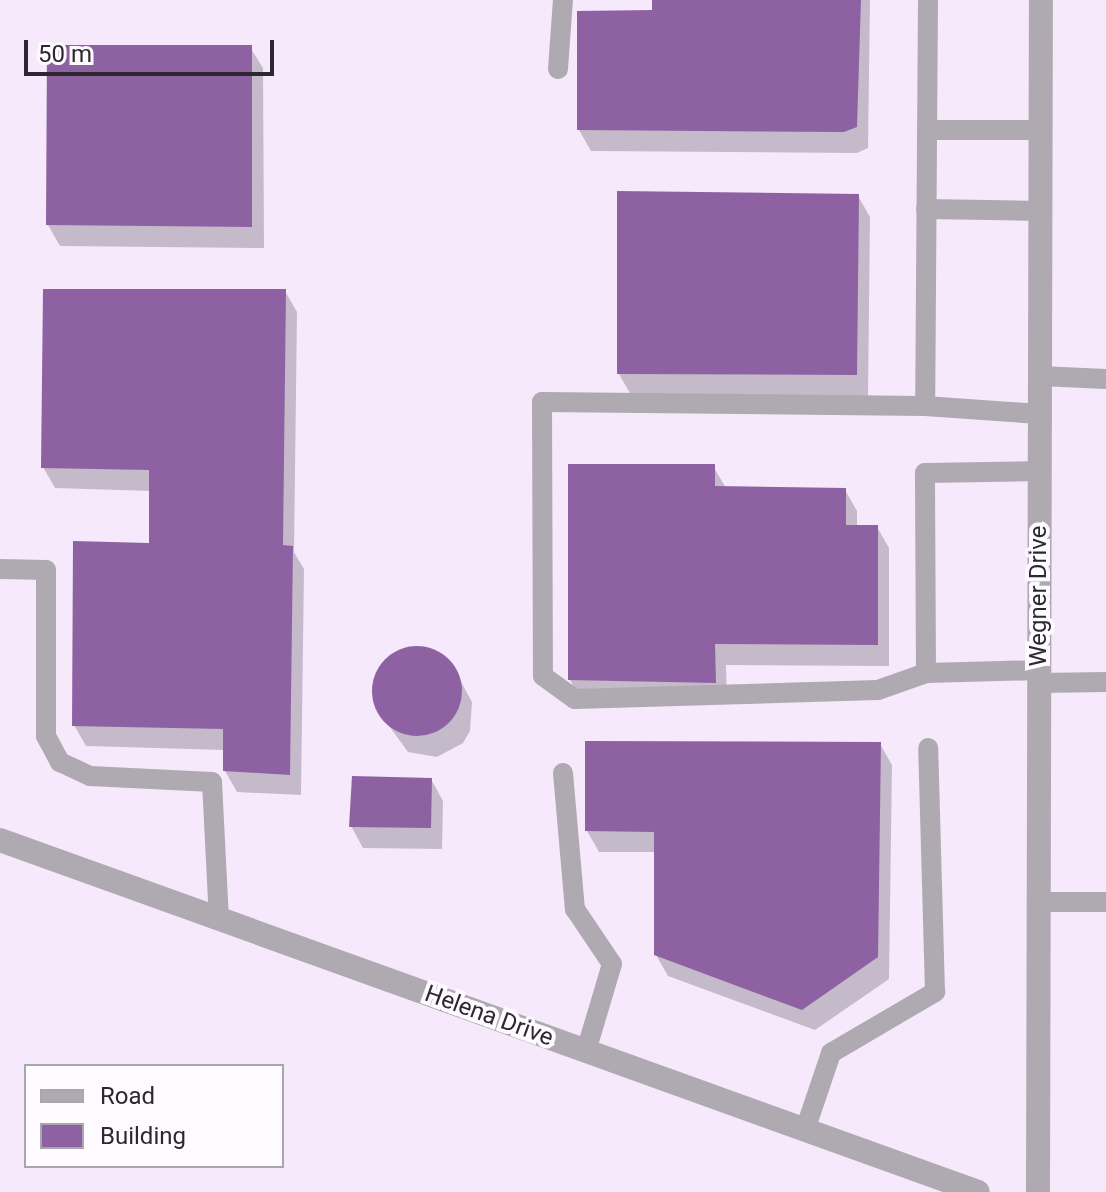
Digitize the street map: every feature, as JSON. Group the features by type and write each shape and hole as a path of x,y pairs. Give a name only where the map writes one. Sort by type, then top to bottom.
{"street":[{"name":"Wegner Drive","path":"1038,1192 1041,0"},
{"name":"Helena Drive","path":"0,840 978,1192"}],"lane":[{"path":"558,69 563,0"},
{"path":"925,406 928,0"},
{"path":"927,130 1040,130"},
{"path":"926,209 1040,211"},
{"path":"1040,376 1106,379"},
{"path":"1040,414 925,406 542,402 543,676 575,699 878,690 926,673 1039,676 1106,682"},
{"path":"926,673 925,473 1040,471"},
{"path":"0,569 46,570 46,736 60,762 90,776 212,782 219,919"},
{"path":"805,1130 831,1053 935,992 928,748"},
{"path":"563,773 575,909 612,964 586,1051"},
{"path":"1039,902 1106,902"}],"building":[{"path":"652,0 861,0 857,127 844,132 577,130 577,11 652,10"},
{"path":"47,45 252,45 252,227 46,225"},
{"path":"617,191 859,194 857,375 617,374"},
{"path":"43,289 286,289 283,545 293,546 290,775 223,771 223,729 72,726 73,541 149,543 149,470 41,468"},
{"path":"568,464 715,464 715,486 846,488 846,525 878,525 878,645 715,644 716,683 568,680"},
{"path":"417,646 434,649 449,659 459,674 462,691 459,708 449,723 434,733 417,736 400,733 385,723 375,708 372,691 375,674 385,659 400,649"},
{"path":"585,741 881,742 878,957 802,1010 654,955 654,832 585,831"},
{"path":"352,776 432,778 431,828 349,827"}]}
